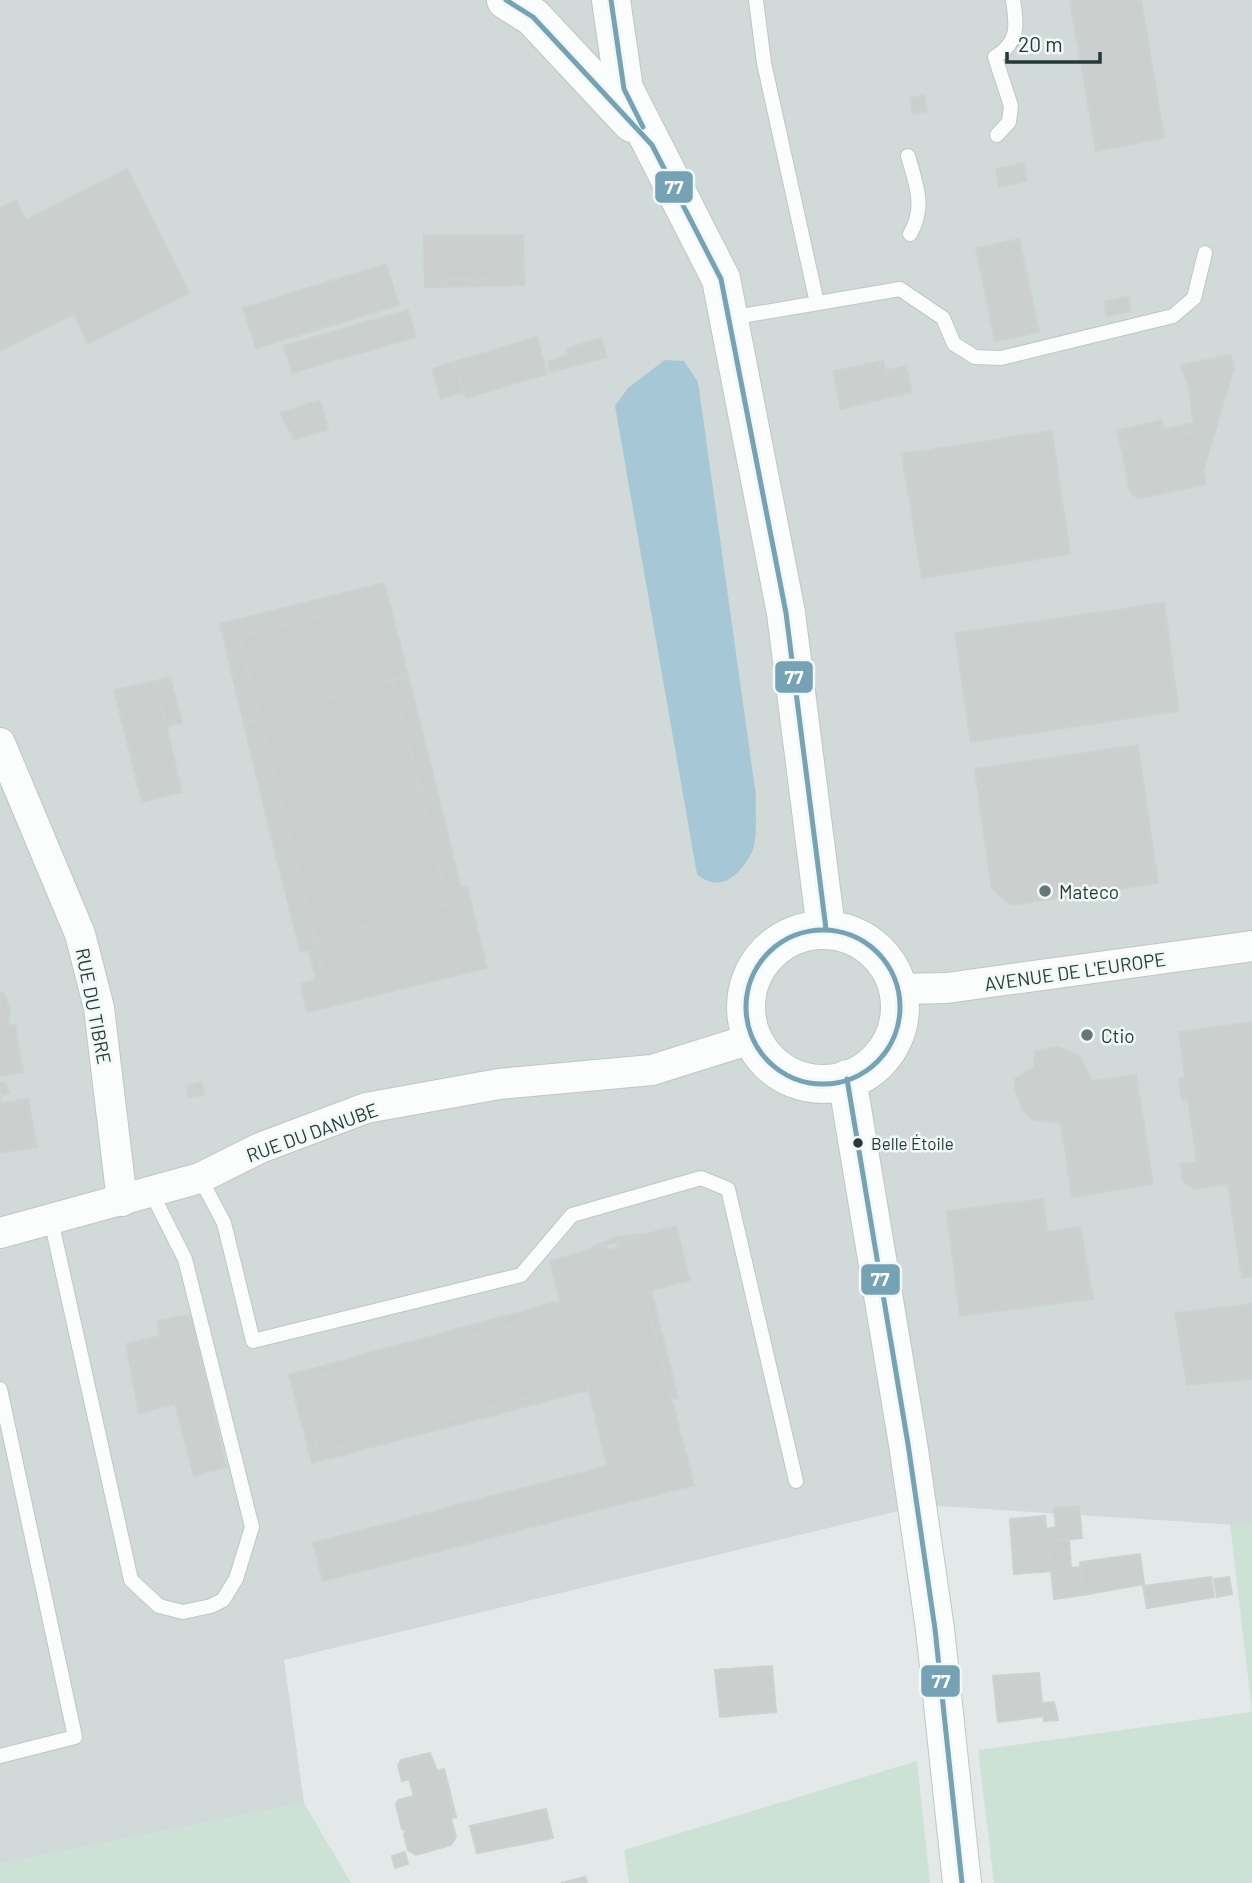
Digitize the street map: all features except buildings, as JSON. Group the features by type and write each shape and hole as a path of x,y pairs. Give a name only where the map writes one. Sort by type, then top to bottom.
{"main road":[{"path":"506,0 533,17 652,145"},
{"path":"611,0 624,89 721,279 786,613 826,929"},
{"path":"826,929 845,932 866,942 885,960 898,989 901,1012 894,1040 877,1064 830,1084 807,1082 785,1074 768,1061 754,1038 747,1018 747,993 755,969 771,950 792,936 826,929"},
{"path":"847,1079 878,1254 928,1576 962,1883"}],"street":[{"name":"RUE DU TIBRE","path":"0,743 80,934 99,1008 122,1201"},
{"name":"AVENUE DE L'EUROPE","path":"898,989 947,988 1252,946"},
{"name":"RUE DU DANUBE","path":"0,1233 200,1178 260,1148 366,1108 499,1084 652,1070 754,1038"}],"lane":[{"path":"756,0 764,63 817,303"},
{"path":"997,135 1009,122 1011,106 995,57 1008,49 1016,37 1013,0"},
{"path":"908,156 920,201 919,219 910,234"},
{"path":"729,318 900,289 943,318 954,344 975,357 1001,358 1173,316 1194,298 1205,253"},
{"path":"200,1178 224,1223 253,1341 521,1275 572,1214 701,1178 728,1189 796,1481"},
{"path":"51,1220 131,1580 159,1606 183,1612 211,1606 223,1600 236,1578 252,1527 185,1259 151,1192"},
{"path":"0,1390 75,1737 0,1756"}],"shaded area":[{"path":"0,0 1252,0 1252,1526 923,1505 284,1660 304,1803 0,1864"}],"green space":[{"path":"1230,1524 1252,1526 1252,1712"},
{"path":"1252,1712 1252,1883 994,1883 978,1750"},
{"path":"917,1761 930,1883 629,1883 624,1850"},
{"path":"304,1803 351,1883 0,1883 0,1864"}],"water":[{"path":"665,360 684,361 698,382 756,796 756,832 752,852 735,875 721,882 705,880 697,874 615,406 628,388"}],"transit line":[{"name":"77","path":"506,0 533,17 652,145 721,279 786,613 826,929"},
{"name":"77","path":"611,0 624,89 643,127"},
{"name":"77","path":"823,930 852,936 877,953 894,978 900,1007 894,1036 877,1061 852,1078 823,1084 794,1078 769,1061 752,1036 746,1007 752,978 769,953 794,936 823,930"},
{"name":"77","path":"847,1079 908,1444 935,1629 962,1883"}],"place":[{"name":"Mateco","path":"1045,891"},
{"name":"Ctio","path":"1087,1035"},
{"name":"Belle Étoile","path":"858,1143"}]}
